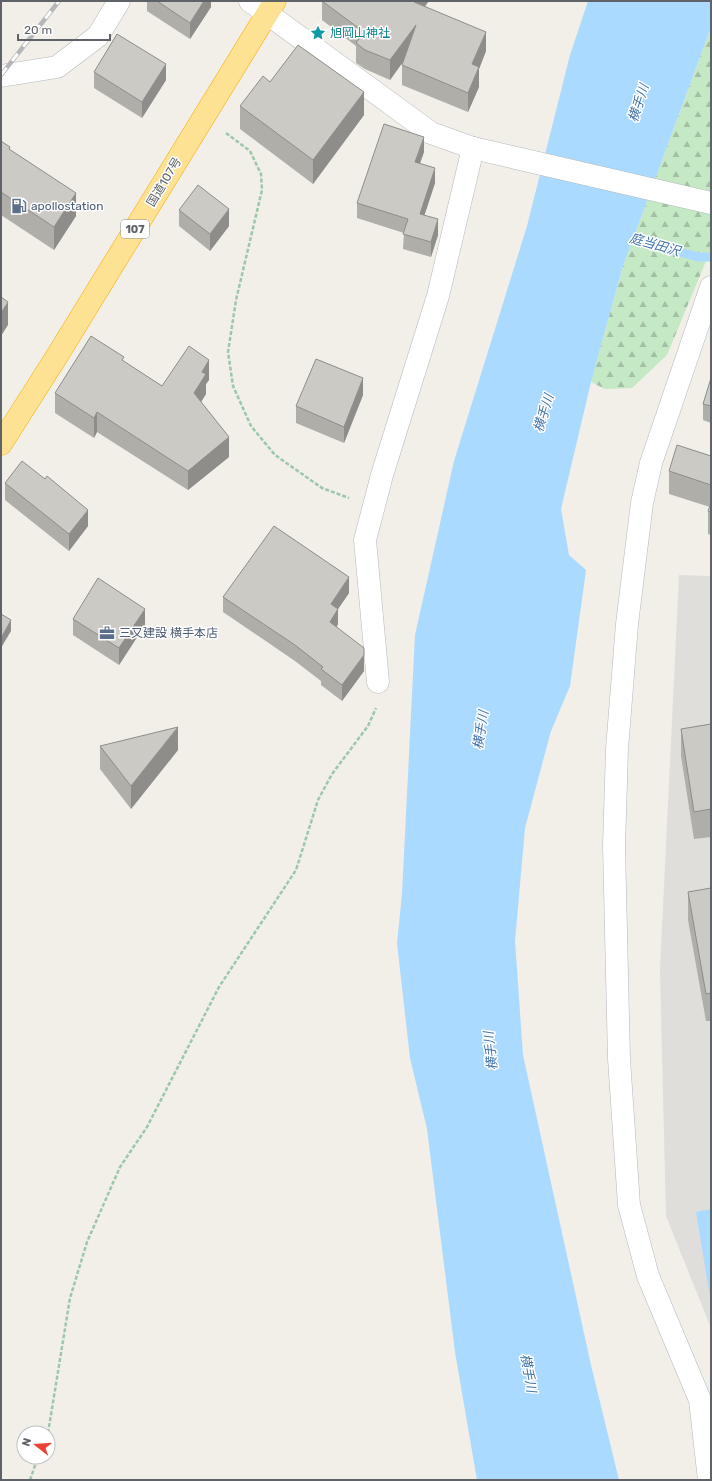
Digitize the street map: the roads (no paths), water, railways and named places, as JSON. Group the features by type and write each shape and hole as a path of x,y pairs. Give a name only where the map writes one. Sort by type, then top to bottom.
{"highway":[{"name":"国道107号","path":"1,444 204,117 264,5"}],"street":[{"path":"1,76 57,67 98,36 120,1"},
{"path":"264,5 431,133 473,148 711,203"},
{"path":"378,682 365,540 382,475 438,296 473,148"},
{"path":"709,1480 706,1406 648,1276 629,1205 620,1059 614,846 616,749 625,640 642,503 651,463 711,288"}],"water":[{"name":"横手川","path":"588,1 711,1 711,27 622,269 591,382 561,509 569,555 586,570 570,686 551,731 525,828 515,941 523,1055 591,1365 619,1480 477,1480 455,1352 427,1129 410,1058 397,943 402,894 415,635 454,461 527,226 570,55"},
{"path":"711,1209 711,1297 710,1297 696,1212"}],"waterway":[{"name":"庭当田沢","path":"623,236 698,257 711,257"}],"railway":[{"path":"1,75 59,1"}],"place":[{"name":"旭岡山神社","path":"318,33"},
{"name":"apollostation","path":"19,206"},
{"name":"三又建設 横手本店","path":"107,633"}]}
